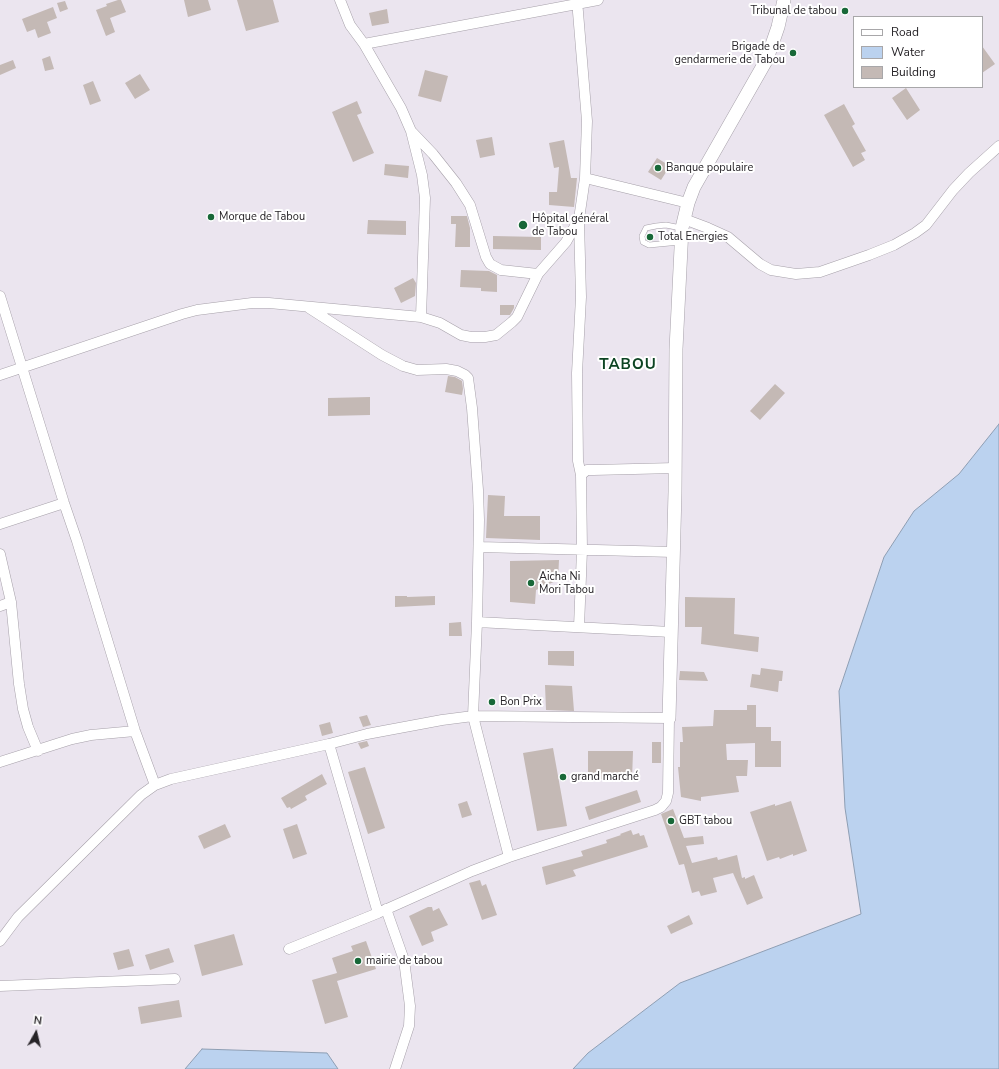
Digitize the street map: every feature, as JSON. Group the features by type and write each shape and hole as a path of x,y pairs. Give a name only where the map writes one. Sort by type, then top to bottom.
{"street":[{"path":"340,0 350,25 364,44 401,108 411,131 422,175 425,198 421,318"},
{"path":"364,44 577,2 598,0"},
{"path":"289,949 382,911 472,871 509,857 646,814 661,807 666,801 668,793 674,552 676,349 683,224 688,203 703,169 767,59 778,27 784,0"},
{"path":"577,2 587,121 585,178 579,219 581,297 577,373 578,461 582,475 582,550 579,627"},
{"path":"411,131 433,154 456,183 470,205 486,257 490,264 501,270 538,274"},
{"path":"683,224 708,228 728,237 760,264 771,270 796,274 820,272 869,255 894,245 915,234 926,225 953,190 969,173 999,146"},
{"path":"585,178 688,203"},
{"path":"0,375 182,314 197,310 252,303 421,318 440,323 461,335 484,337 496,334 512,322 516,317 538,274 566,242 579,219"},
{"path":"0,296 64,503 77,540 134,730 155,785"},
{"path":"308,307 403,366 418,370 446,369 457,371 464,374 468,378 472,408 478,490 479,547 473,716 509,857"},
{"path":"582,475 587,470 675,468"},
{"path":"0,524 64,503"},
{"path":"479,547 674,552"},
{"path":"0,554 11,602 23,709 28,728 38,751"},
{"path":"0,606 11,602"},
{"path":"477,622 671,632"},
{"path":"0,941 18,917 141,794 155,785 171,779 329,744 402,726 473,716 669,718"},
{"path":"0,762 72,739 91,735 134,730"},
{"path":"329,744 382,911 404,960 410,1006 409,1026 395,1069"},
{"path":"0,986 175,979"}],"lane":[{"path":"681,242 649,245 643,242 642,236 646,228 683,224"}],"water":[{"path":"999,424 999,1069 573,1069 588,1053 680,983 861,914 845,808 839,691 884,557 914,511 959,474"},
{"path":"202,1049 327,1053 338,1069 185,1069"}],"building":[{"path":"121,0 126,12 110,18 115,32 106,36 96,10 107,6 106,4"},
{"path":"184,0 208,0 211,10 188,17"},
{"path":"237,0 273,0 279,22 246,31"},
{"path":"65,1 68,9 60,12 57,3"},
{"path":"53,7 57,18 47,22 51,33 38,38 35,29 27,32 22,19"},
{"path":"387,9 389,23 372,26 369,13"},
{"path":"983,47 995,64 983,72"},
{"path":"50,56 54,69 45,71 42,59"},
{"path":"13,60 16,68 0,75 0,65"},
{"path":"425,70 448,76 441,102 418,96"},
{"path":"140,74 150,90 135,99 125,83"},
{"path":"93,81 101,101 90,105 83,85"},
{"path":"906,88 920,110 907,120 892,98"},
{"path":"357,101 362,113 357,115 374,153 353,162 332,112"},
{"path":"844,104 855,124 852,126 866,151 861,153 865,160 853,167 824,115"},
{"path":"492,137 495,155 480,158 476,140"},
{"path":"564,140 571,178 577,178 574,207 549,205 549,192 557,192 559,167 554,168 549,143"},
{"path":"657,158 670,166 661,180 648,172"},
{"path":"385,164 409,166 408,178 384,175"},
{"path":"451,216 467,216 470,228 470,247 455,247 456,224 451,224"},
{"path":"368,220 406,221 406,235 367,234"},
{"path":"493,236 541,237 541,250 493,249"},
{"path":"461,270 489,271 497,275 497,292 481,291 481,288 460,287"},
{"path":"413,278 416,283 415,296 401,303 394,288"},
{"path":"500,305 514,305 514,308 510,315 500,315"},
{"path":"448,376 455,377 462,381 462,395 445,392"},
{"path":"775,384 785,393 760,420 750,411"},
{"path":"370,397 370,415 328,416 328,398"},
{"path":"488,495 505,496 504,516 540,516 540,540 486,538"},
{"name":"Aicha Ni Mori Tabou","path":"559,560 558,580 536,590 535,604 510,602 510,561"},
{"path":"395,596 435,596 435,605 395,607"},
{"path":"685,597 735,598 734,634 759,637 758,652 701,644 702,627 685,627"},
{"path":"461,622 462,636 449,636 449,623"},
{"path":"548,651 574,651 574,666 548,665"},
{"path":"761,668 783,671 782,681 779,681 778,692 750,687 752,674 760,675"},
{"path":"680,671 704,672 708,681 679,680"},
{"path":"545,685 572,686 574,711 546,710"},
{"path":"747,705 756,705 756,727 771,727 771,741 781,741 781,767 755,767 755,743 726,744 727,760 748,760 747,776 736,776 739,792 701,797 701,801 681,797 678,767 680,767 680,742 683,742 682,727 713,726 714,710 747,710"},
{"path":"367,715 371,725 363,727 359,717"},
{"path":"330,722 333,733 322,736 319,725"},
{"path":"367,741 369,746 361,749 358,743"},
{"path":"652,742 661,742 661,763 652,763"},
{"path":"553,748 567,826 537,831 523,753"},
{"path":"588,751 633,751 632,780 588,779"},
{"path":"365,767 385,828 368,834 348,772"},
{"path":"322,774 327,784 305,796 307,800 291,809 290,807 287,808 281,798"},
{"path":"637,790 641,802 589,820 585,807"},
{"path":"467,801 472,815 462,818 458,804"},
{"path":"791,801 807,851 793,856 793,854 780,859 779,857 767,861 750,812 775,804 775,806"},
{"path":"673,809 684,838 703,836 704,844 686,846 692,863 717,857 718,860 737,855 742,878 745,877 745,879 754,875 763,898 747,905 733,873 713,878 717,892 701,896 699,891 692,893 684,864 679,865 661,814"},
{"path":"225,824 231,837 204,849 198,836"},
{"path":"297,824 307,854 293,859 283,829"},
{"path":"631,830 633,835 639,833 640,836 644,835 648,847 573,870 576,876 546,885 542,867 583,856 581,851 607,843 606,840"},
{"path":"480,880 482,886 486,884 497,915 482,920 469,883"},
{"path":"428,907 432,907 433,911 439,908 448,925 431,932 434,941 422,946 409,916"},
{"path":"689,915 693,924 671,934 667,926"},
{"path":"234,934 243,965 202,976 194,945"},
{"path":"366,941 376,969 337,981 348,1017 325,1024 312,980 337,973 332,958 353,951 351,946"},
{"path":"169,948 174,962 150,970 145,955"},
{"path":"129,949 134,966 118,970 113,953"},
{"path":"179,1000 182,1017 141,1024 138,1007"}],"place":[{"name":"Tribunal de tabou","path":"845,11"},
{"name":"Brigade de gendarmerie de Tabou","path":"793,53"},
{"name":"Banque populaire","path":"658,168"},
{"name":"Morque de Tabou","path":"211,217"},
{"name":"Hôpital général de Tabou","path":"523,225"},
{"name":"Total Energies","path":"650,237"},
{"name":"Aicha Ni Mori Tabou","path":"531,583"},
{"name":"Bon Prix","path":"492,702"},
{"name":"grand marché","path":"563,777"},
{"name":"GBT tabou","path":"671,821"},
{"name":"mairie de tabou","path":"358,961"}],"district":[{"name":"TABOU","path":"628,365"}]}
